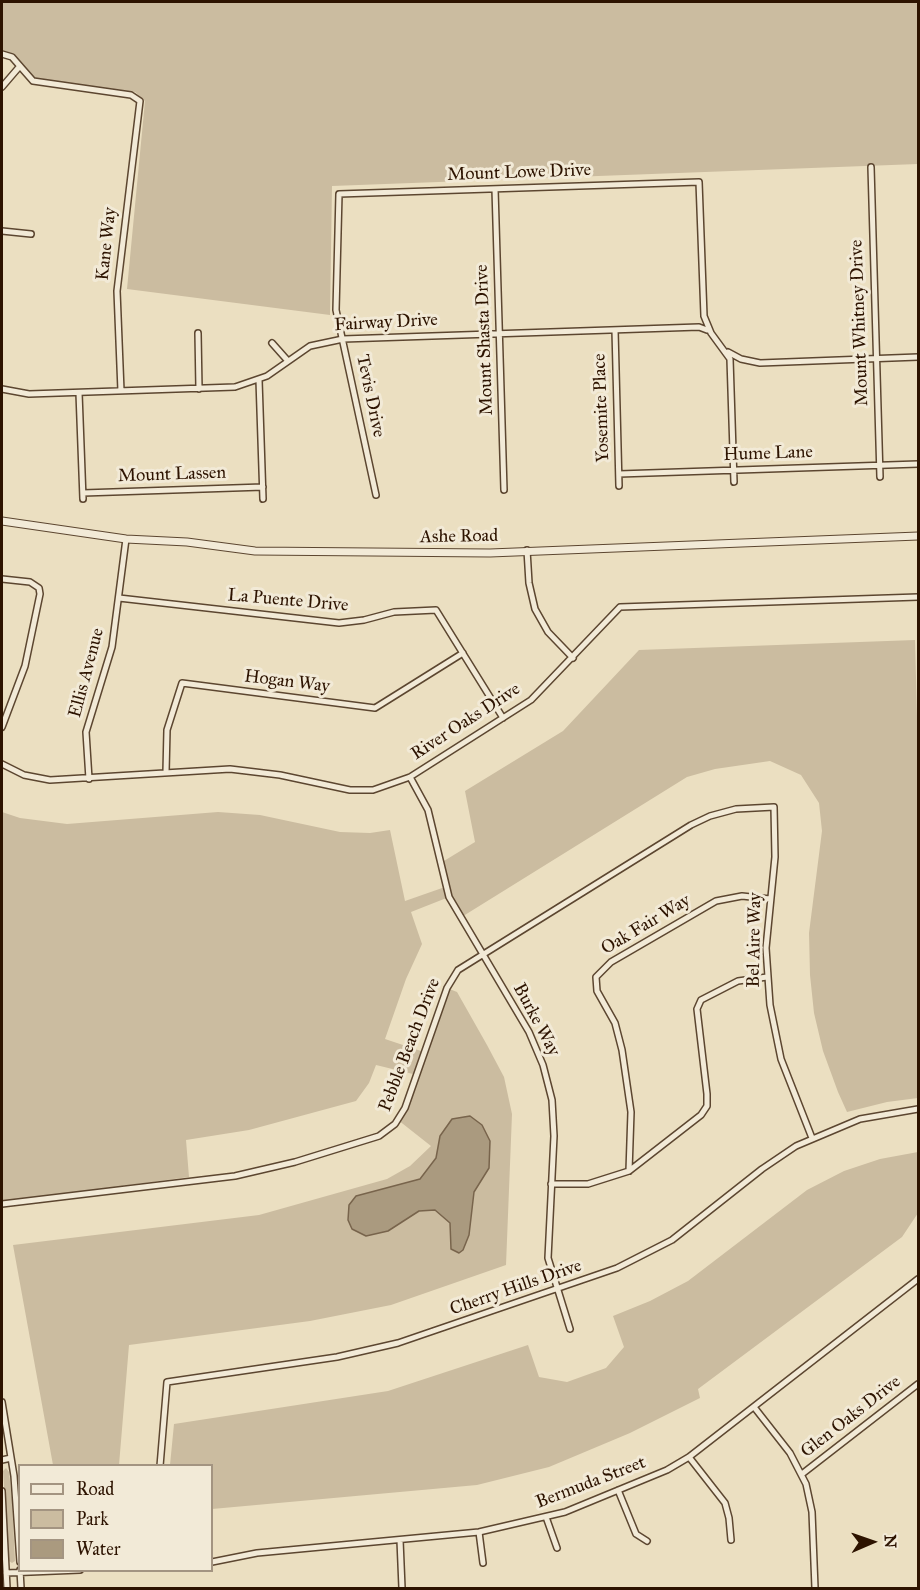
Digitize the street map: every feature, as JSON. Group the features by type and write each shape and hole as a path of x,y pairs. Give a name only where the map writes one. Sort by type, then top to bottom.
{"street":[{"path":"2,54 12,57 20,66 2,87"},
{"name":"Kane Way","path":"20,66 33,81 130,95 140,101 117,291 121,391"},
{"name":"Mount Whitney Drive","path":"871,167 880,477"},
{"name":"Mount Lowe Drive","path":"339,194 699,182 703,306 711,333"},
{"name":"Mount Shasta Drive","path":"495,189 504,490"},
{"name":"Tevis Drive","path":"339,194 336,310 376,495"},
{"path":"2,231 31,234"},
{"name":"Fairway Drive","path":"2,389 29,394 235,387 259,380 310,346 342,339 699,327 711,333"},
{"name":"Yosemite Place","path":"615,330 619,486"},
{"path":"198,333 199,388"},
{"path":"711,333 730,358 734,483"},
{"path":"272,343 288,361"},
{"path":"725,350 741,359 760,363 918,357"},
{"path":"259,380 263,499"},
{"name":"Mount Lassen","path":"79,393 83,496 263,487"},
{"name":"Hume Lane","path":"619,474 918,464"},
{"name":"Ashe Road","path":"2,521 126,539 255,551 490,553 918,536"},
{"name":"Ellis Avenue","path":"89,779 86,732 108,662 126,539"},
{"path":"527,550 529,583 536,609 548,632 573,658"},
{"path":"2,579 30,582 39,588 40,594 30,649 2,727"},
{"name":"River Oaks Drive","path":"2,764 37,778 66,781 204,769 255,771 361,791 387,787 410,777 503,718 543,689 620,607 918,597"},
{"name":"La Puente Drive","path":"119,598 339,623 394,612 436,610 503,718"},
{"name":"Hogan Way","path":"166,772 164,753 167,730 182,683 375,708 463,653"},
{"name":"Burke Way","path":"410,777 428,810 449,897 529,1032 543,1065 554,1118 547,1246 556,1290 570,1329"},
{"name":"Pebble Beach Drive","path":"2,1204 235,1176 295,1162 380,1136 395,1124 405,1108 452,978 465,964 698,821 723,812 774,807"},
{"name":"Bel Aire Way","path":"774,807 775,857 770,899 767,977 781,1059 812,1138"},
{"name":"Oak Fair Way","path":"629,1171 631,1112 622,1050 615,1023 597,991 596,977 611,963 716,901 742,896 770,899"},
{"path":"551,1184 588,1184 629,1171 645,1161 701,1115 707,1106 696,1019 701,1000 738,981 767,977"},
{"name":"Cherry Hills Drive","path":"160,1464 167,1382 368,1351 427,1335 617,1268 663,1245 762,1168 812,1138 860,1119 918,1109"},
{"name":"Bermuda Street","path":"213,1562 257,1554 479,1533 546,1517 618,1490 689,1457 918,1279"},
{"name":"Glen Oaks Drive","path":"802,1474 918,1384"},
{"path":"2,1402 11,1458 18,1539"},
{"path":"754,1407 790,1453 802,1474 812,1512 815,1588"},
{"path":"689,1457 725,1503 729,1518 730,1539"},
{"path":"2,1460 11,1458"},
{"path":"618,1490 636,1534 647,1541"},
{"path":"2,1491 7,1588"},
{"path":"546,1517 557,1548"},
{"path":"479,1533 483,1563"},
{"path":"400,1540 402,1588"},
{"path":"6,1573 20,1572 21,1588"}],"green space":[{"path":"2,2 914,2 918,4 918,164 332,186 330,315 127,289 145,101 135,92 35,78 14,54 2,50"},
{"path":"915,640 918,754 918,1098 887,1102 847,1112 823,1051 814,1013 809,933 822,831 819,803 801,775 770,761 715,769 687,777 460,918 449,897 411,912 422,944 406,979 385,1039 424,1052 447,988 457,992 487,1045 504,1077 512,1114 506,1265 391,1305 310,1321 129,1345 119,1464 53,1464 13,1245 259,1215 387,1179 410,1166 431,1146 398,1120 417,1075 376,1065 369,1083 356,1101 249,1130 186,1140 189,1177 2,1202 2,812 20,818 67,824 218,812 260,815 340,832 370,833 390,830 405,901 445,887 439,864 475,842 465,791 563,731 639,650"},
{"path":"918,1152 918,1213 902,1237 698,1389 700,1398 630,1433 549,1467 477,1485 213,1509 213,1464 170,1464 174,1424 388,1391 528,1345 539,1377 567,1382 606,1368 624,1347 613,1316 650,1301 688,1281 807,1190 844,1171 880,1159"},
{"path":"6,1468 9,1472 12,1500 15,1561 12,1563 9,1561 3,1471"}],"water":[{"path":"470,1116 482,1125 490,1141 489,1168 474,1192 469,1235 463,1250 459,1253 451,1249 450,1223 435,1210 419,1211 388,1231 366,1236 352,1229 348,1220 349,1205 356,1196 420,1179 436,1158 440,1136 452,1119"}]}
